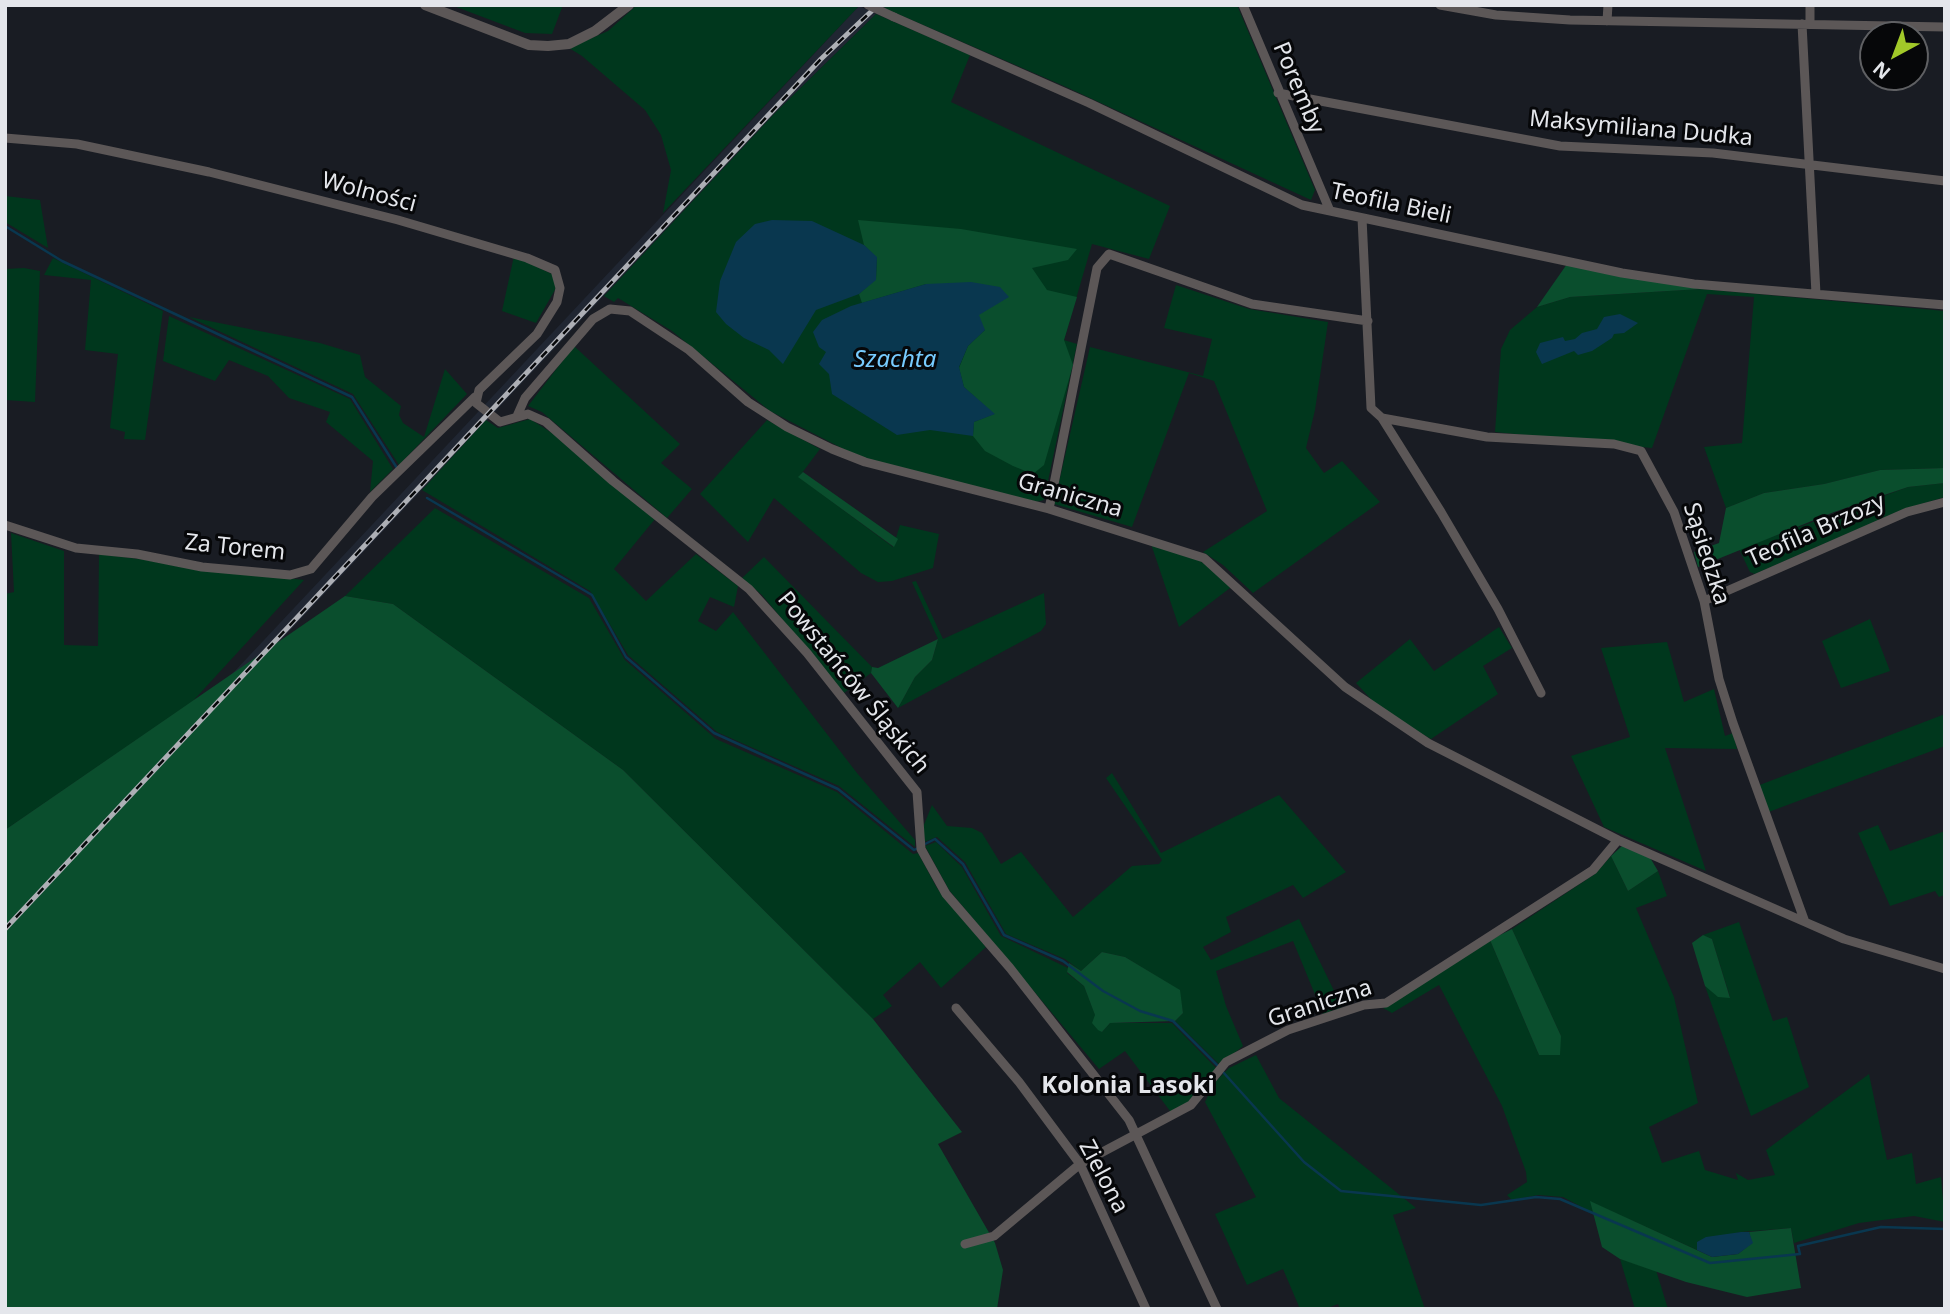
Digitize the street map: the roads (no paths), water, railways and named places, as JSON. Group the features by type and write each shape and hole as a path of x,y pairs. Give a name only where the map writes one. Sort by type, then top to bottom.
{"street":[{"path":"425,5 529,45 548,46 569,44 595,32 629,5"},
{"name":"Teofila Bieli","path":"868,5 969,49 1268,190 1315,208 1622,273 1694,284 1945,305"},
{"name":"Poremby","path":"1243,5 1330,211"},
{"path":"1440,5 1496,15 1607,21 1945,27"},
{"path":"1607,21 1608,5"},
{"path":"1810,5 1806,24 1816,295"},
{"name":"Maksymiliana Dudka","path":"1278,93 1560,146 1700,152 1945,181"},
{"path":"1285,108 1296,95"},
{"name":"Wolności","path":"5,138 77,144 209,172 398,220 549,265 560,278 557,302 537,334 476,400"},
{"path":"1315,208 1319,185"},
{"path":"1362,218 1368,321 1368,395 1371,408 1382,418 1498,609 1541,693"},
{"path":"1049,509 1097,268 1109,254 1252,304 1368,321"},
{"name":"Graniczna","path":"517,416 529,394 593,319 606,310 623,309 644,319 689,350 748,402 787,427 832,449 865,462 1049,509 1204,558 1316,662 1374,708 1428,743 1619,840 1805,922 1844,939 1945,969"},
{"name":"Powstańców Śląskich","path":"476,400 500,422 528,414 546,422 613,481 749,589 807,653 917,792 921,849 946,894 1089,1066 1129,1120 1217,1309"},
{"name":"Za Torem","path":"5,526 76,548 137,554 202,567 290,575 312,569 372,497 476,400"},
{"name":"Sąsiedzka","path":"1382,418 1487,437 1614,444 1641,451 1674,512 1704,601 1719,679 1750,775 1805,922"},
{"name":"Teofila Brzozy","path":"1704,601 1907,512 1945,502"},
{"name":"Graniczna","path":"964,1244 994,1236 1080,1164 1191,1105 1226,1062 1288,1030 1364,1005 1386,1003 1592,870 1619,840"},
{"name":"Zielona","path":"956,1008 1019,1082 1080,1164 1146,1309"}],"water":[{"path":"772,220 812,221 864,245 877,257 876,280 859,294 816,310 783,364 769,350 744,338 716,312 720,281 736,242 755,224"},
{"name":"Szachta","path":"971,282 1000,287 1009,297 979,315 985,330 968,346 959,367 964,387 995,414 974,422 973,436 930,430 897,435 832,394 829,374 819,364 826,352 819,347 813,332 822,320 851,306 926,284"},
{"path":"1620,314 1638,323 1624,333 1614,334 1592,351 1578,355 1574,351 1542,364 1536,352 1540,343 1563,337 1565,341 1575,339 1582,333 1597,329 1604,317"},
{"path":"1749,1232 1753,1243 1738,1254 1712,1257 1697,1250 1697,1242 1706,1237"}],"waterway":[{"path":"5,226 62,261 352,397 397,468"},
{"path":"427,498 592,595 626,657 714,733 838,789 914,850 918,848"},
{"path":"925,844 935,839 963,864 1004,935 1063,961 1103,991 1140,1011 1173,1021 1217,1065"},
{"path":"1223,1072 1304,1162 1341,1191 1481,1205 1536,1197 1560,1199 1710,1263 1800,1254 1798,1246 1881,1227 1945,1229"}],"railway":[{"path":"5,929 821,59 878,5"}],"district":[{"name":"Kolonia Lasoki","path":"1128,1086"}]}
